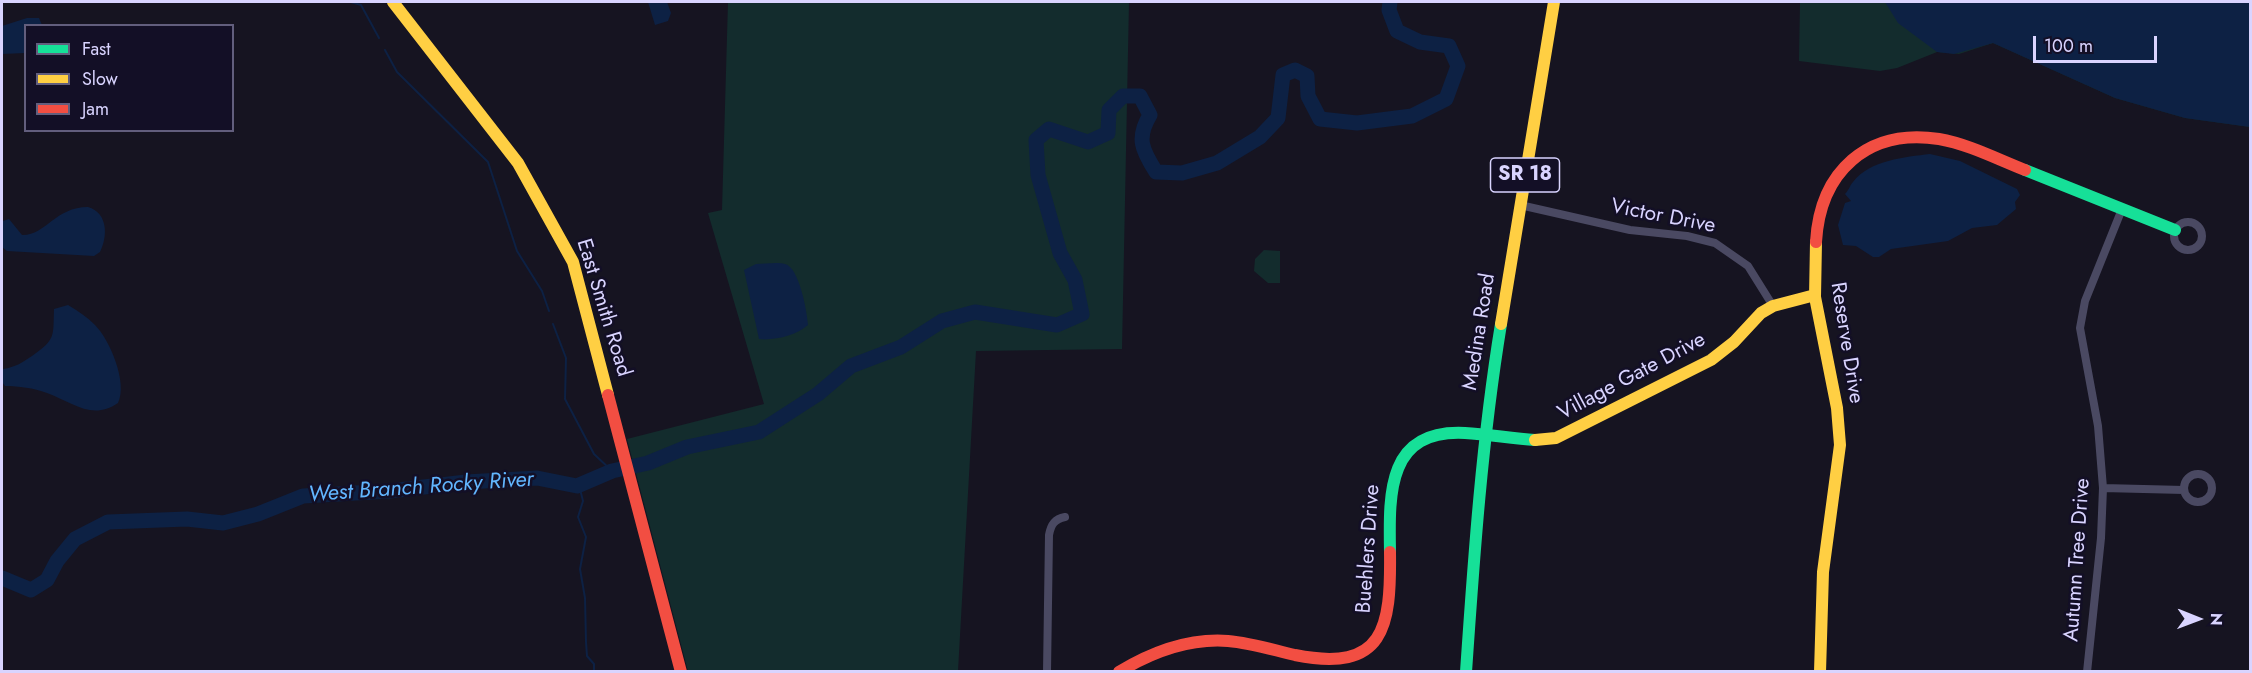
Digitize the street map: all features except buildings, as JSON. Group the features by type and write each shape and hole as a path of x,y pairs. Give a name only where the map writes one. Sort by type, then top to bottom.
{"main road":[{"name":"East Smith Road","path":"393,2 518,163 573,262 681,672"},
{"name":"Medina Road","path":"1466,672 1476,521 1485,435 1554,2"},
{"name":"Reserve Drive","path":"1820,672 1824,558 1840,444 1837,411 1815,295 1817,219 1824,194 1850,163 1877,146 1892,141 1921,137 1949,141 2175,230"},
{"name":"Village Gate Drive","path":"1485,435 1530,442 1567,434 1711,360 1734,342 1761,313 1773,306 1815,295"},
{"name":"Buehlers Drive","path":"1119,672 1159,651 1206,641 1253,644 1325,663 1347,662 1367,652 1381,633 1386,619 1392,482 1396,469 1417,441 1432,435 1449,433 1485,435"}],"street":[{"name":"Victor Drive","path":"1520,205 1630,230 1687,236 1715,243 1748,266 1773,306"},
{"name":"Autumn Tree Drive","path":"2087,672 2101,538 2103,488 2098,426 2080,327 2085,301 2122,209"},
{"path":"2103,488 2184,490"},
{"path":"1047,672 1049,535 1053,524 1065,517"}],"green space":[{"path":"728,2 1129,2 1122,349 976,351 958,671 688,671 627,439 764,404 708,213 722,210"},
{"path":"1800,2 2250,2 2250,127 2185,118 2115,98 1993,43 1959,54 1937,52 1897,68 1880,71 1799,61"},
{"path":"1264,250 1280,251 1280,283 1268,283 1254,271 1255,259"}],"water":[{"path":"648,2 667,2 671,13 668,21 655,25"},
{"path":"1885,2 2250,2 2250,127 2185,118 2115,98 1993,43 1954,54 1937,52 1898,23"},
{"path":"27,18 39,18 42,24 24,24 24,53 2,54 2,26"},
{"path":"1930,154 1960,161 2017,189 2020,195 2015,202 2016,209 1997,225 1972,228 1948,241 1891,249 1879,257 1873,257 1856,246 1843,245 1838,225 1845,203 1851,201 1845,194 1853,182 1878,164 1899,158"},
{"path":"88,207 99,214 103,220 105,232 103,246 94,256 7,251 2,247 3,221 9,219 22,235 30,234 67,212"},
{"path":"782,263 790,267 801,290 808,325 798,332 785,336 759,339 744,270 756,264"},
{"path":"68,305 95,325 112,351 121,384 118,403 109,408 91,410 82,408 42,391 5,386 2,382 3,369 21,363 49,341 53,332 54,309"}],"waterway":[{"path":"351,2 361,5 379,38"},
{"name":"West Branch Rocky River","path":"2,578 31,590 47,580 57,561 75,539 108,522 187,519 223,523 258,514 303,496 390,491 466,482 537,478 577,486 612,471 648,463 687,447 759,432 818,394 851,366 901,347 942,321 975,312 1057,325 1082,314 1075,280 1060,253 1038,175 1036,140 1049,129 1088,142 1108,133 1109,110 1123,96 1140,96 1150,115 1142,137 1147,157 1156,172 1182,173 1217,163 1260,137 1278,118 1283,75 1295,70 1307,76 1308,96 1320,119 1357,123 1412,116 1446,99 1458,66 1449,46 1420,42 1397,31 1389,10 1390,2"},
{"path":"385,50 397,72 488,162 517,251 542,291 549,311"},
{"path":"553,324 566,358 565,399 594,454 612,471"},
{"path":"579,485 583,501 578,517 586,537 580,569 585,598 587,656 594,664 594,672"}],"traffic: fast":[{"path":"2025,170 2175,230"},
{"path":"1466,672 1484,454 1501,324"},
{"path":"1390,552 1390,508 1393,487 1398,469 1407,453 1420,442 1439,435 1465,433 1535,440"}],"traffic: slow":[{"path":"393,2 518,163 573,262 608,395"},
{"path":"1501,324 1554,2"},
{"path":"1816,242 1815,297 1837,408 1840,445 1823,572 1820,672"},
{"path":"1535,440 1556,438 1711,360 1734,342 1761,313 1773,306 1815,295"}],"traffic: jam":[{"path":"1816,242 1819,217 1827,195 1838,176 1852,160 1869,148 1913,137 1939,139 1972,148 2025,170"},
{"path":"608,395 681,672"},
{"path":"1119,672 1144,658 1171,648 1199,642 1237,642 1325,659 1348,657 1365,650 1377,638 1384,622 1390,579 1390,552"}]}
